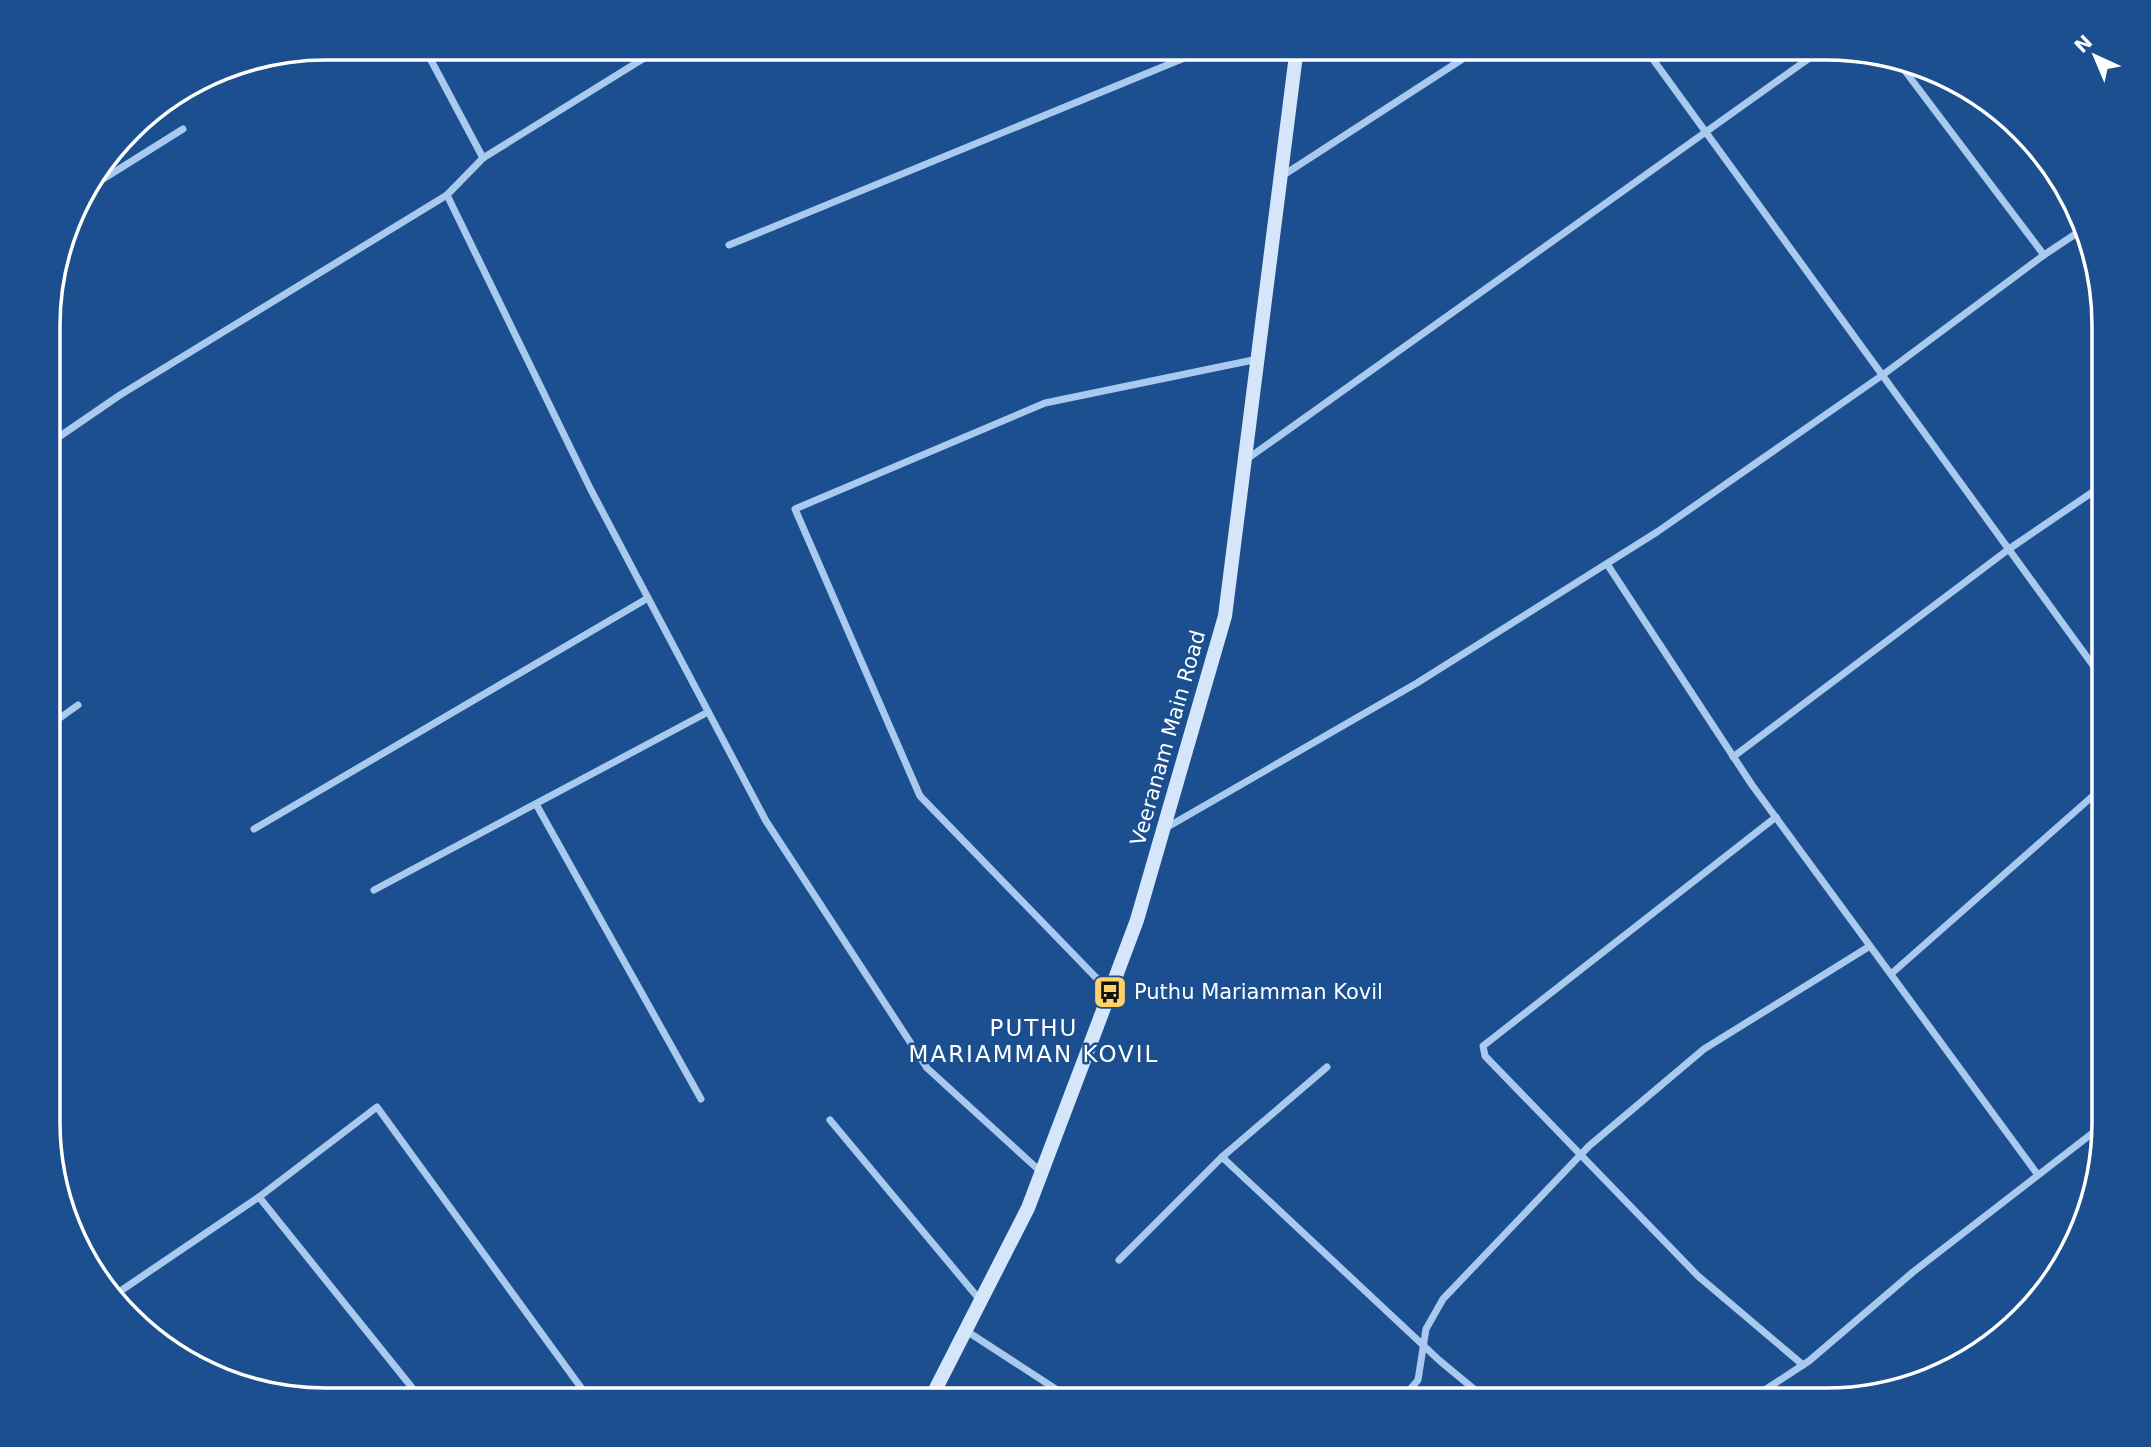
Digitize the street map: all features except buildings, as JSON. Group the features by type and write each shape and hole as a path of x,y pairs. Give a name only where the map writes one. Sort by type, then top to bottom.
{"main road":[{"name":"Veeranam Main Road","path":"936,1388 1028,1208 1137,920 1225,616 1295,60"}],"street":[{"path":"431,60 483,158"},
{"path":"60,436 120,395 447,195 483,158 641,60"},
{"path":"729,244 1179,60"},
{"path":"1281,176 1461,60"},
{"path":"1653,60 2092,664"},
{"path":"1245,460 1807,60"},
{"path":"1906,72 2044,255"},
{"path":"103,179 183,129"},
{"path":"447,195 585,478 766,821 927,1068 1041,1172"},
{"path":"1163,829 1418,682 1657,532 1884,374 2075,234"},
{"path":"1110,992 920,796 795,509 1045,403 1258,359"},
{"path":"1733,757 2009,549 2092,492"},
{"path":"1607,564 1733,757 2038,1175"},
{"path":"254,829 648,598"},
{"path":"60,718 78,705"},
{"path":"374,890 708,712"},
{"path":"1891,974 2092,797"},
{"path":"536,804 701,1099"},
{"path":"1776,817 1483,1046 1485,1056 1698,1276 1803,1365"},
{"path":"1411,1388 1418,1380 1426,1329 1443,1299 1581,1155 1704,1049 1870,946"},
{"path":"1119,1260 1223,1157 1327,1067"},
{"path":"120,1291 259,1197 377,1107 581,1388"},
{"path":"830,1120 980,1300"},
{"path":"1768,1388 1803,1365 1913,1272 2091,1134"},
{"path":"1223,1157 1424,1346 1473,1388"},
{"path":"259,1197 412,1388"},
{"path":"965,1330 1054,1388"}],"place":[{"name":"Puthu Mariamman Kovil","path":"1110,992"}],"district":[{"name":"PUTHU MARIAMMAN KOVIL","path":"1034,1041"}]}
